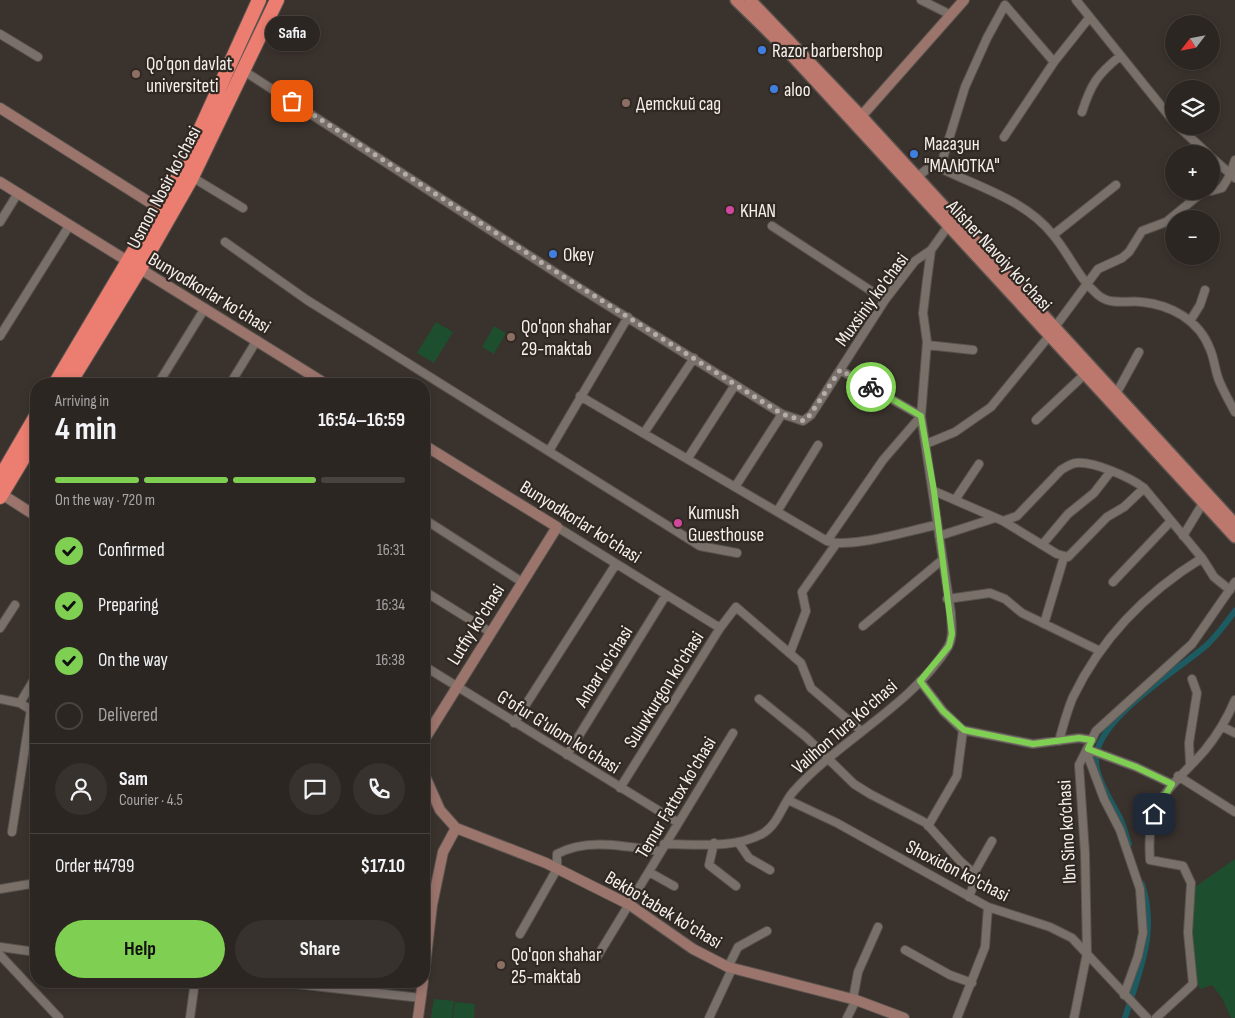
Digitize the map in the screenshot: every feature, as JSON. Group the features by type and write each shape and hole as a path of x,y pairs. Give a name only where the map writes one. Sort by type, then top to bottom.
{"highway":[{"name":"Usmon Nosir ko'chasi","path":"72,378 134,267 160,209 181,172 260,0"},
{"name":"Usmon Nosir ko'chasi","path":"60,378 192,177 278,0"},
{"path":"0,478 30,426"},
{"path":"1,495 30,447"}],"main road":[{"name":"Alisher Navoiy ko'chasi","path":"736,0 917,177 1052,331 1085,374 1235,537"},
{"name":"Alisher Navoiy ko'chasi","path":"750,0 949,225 1116,394 1235,524"}],"street":[{"path":"921,0 951,15"},
{"path":"858,120 964,0"},
{"path":"1076,0 1165,111"},
{"path":"940,168 961,100 987,38 1005,5 1054,62"},
{"path":"1004,137 1054,62 1089,18"},
{"path":"0,34 38,57"},
{"path":"1082,112 1091,85 1120,56"},
{"name":"Muxsiniy ko'chasi","path":"244,71 782,414 804,421 810,415 885,300 915,262 931,250"},
{"path":"0,108 160,209"},
{"path":"1188,135 1198,145"},
{"path":"1220,189 1233,176 1235,160"},
{"path":"1220,165 1233,176"},
{"path":"917,177 931,166 940,168 1011,200 1034,216 1053,235 1078,275 1101,297 1114,302 1141,302 1167,306 1190,321 1202,333 1210,348 1220,384 1235,412"},
{"path":"192,177 243,208"},
{"name":"Bunyodkorlar ko'chasi","path":"0,182 134,267 257,340 307,378"},
{"path":"1053,235 1116,185"},
{"path":"0,222 18,193"},
{"path":"926,444 955,432 991,407 1052,331 1098,269 1129,252 1142,232 1166,222 1193,200"},
{"name":"Valihon Tura Ko'chasi","path":"557,869 557,854 577,847 610,845 662,848 738,842 764,833 774,824 788,800 828,759 920,681 949,646 952,634 934,491 921,416 927,345 923,313 931,250 949,225"},
{"path":"0,336 69,226"},
{"path":"772,226 885,300"},
{"path":"225,242 307,300 700,546 737,553"},
{"path":"1190,321 1200,305 1205,290"},
{"path":"162,378 205,308"},
{"path":"549,451 628,317"},
{"path":"234,378 257,340"},
{"path":"927,345 973,350"},
{"path":"1116,394 1139,352"},
{"path":"644,433 694,358"},
{"path":"827,541 883,460 921,416 840,370"},
{"path":"1036,420 1085,374"},
{"path":"688,458 736,385"},
{"path":"580,396 735,487 778,510 827,541 836,544 852,543 937,525"},
{"path":"735,487 782,414"},
{"path":"778,510 818,445"},
{"name":"Bunyodkorlar ko'chasi","path":"430,449 720,628"},
{"path":"939,536 999,519 1017,516 1061,470 1077,463 1110,471 1133,480 1144,488 1202,558 1214,577 1230,590"},
{"path":"955,500 979,464"},
{"path":"1042,545 1068,514 1094,493 1110,471"},
{"path":"934,491 999,519 1064,557 1072,554 1107,517 1124,507 1144,488"},
{"path":"1,495 30,512"},
{"path":"1183,536 1203,503"},
{"path":"1113,582 1171,521"},
{"path":"430,523 522,582"},
{"name":"Lutfiy ko'chasi","path":"430,730 557,527"},
{"path":"836,544 802,592 806,612 790,653 801,663 811,688 861,731"},
{"path":"1044,624 1064,557"},
{"path":"1059,741 1073,698 1100,652 1148,597 1171,577 1202,558"},
{"path":"863,626 942,560"},
{"path":"514,722 616,564"},
{"name":"Ibn Sino ko‘chasi","path":"1074,1018 1088,953 1085,853 1079,765 1096,731 1192,644 1235,582"},
{"path":"947,599 990,593 1005,598 1022,612 1100,652"},
{"path":"430,595 490,632"},
{"name":"Anbar ko'chasi","path":"567,755 666,595"},
{"path":"0,628 14,605"},
{"name":"Suluvkurgon ko'chasi","path":"620,788 720,628 736,607 790,653"},
{"name":"G'ofur G'ulom ko'chasi","path":"430,670 677,822"},
{"path":"1190,764 1189,743 1197,693 1192,679"},
{"path":"920,681 943,711 964,730 1033,744 1079,738 1092,740"},
{"path":"20,703 30,686"},
{"path":"0,699 20,703 30,709"},
{"path":"759,699 806,737 854,784 928,826 960,861 977,876 969,897"},
{"path":"1156,1018 1193,984 1188,933 1191,883 1183,866 1150,860 1150,831 1154,814 1178,776 1204,751 1223,726 1235,700"},
{"path":"1223,726 1235,733"},
{"path":"928,826 957,776 964,730"},
{"path":"12,832 30,733"},
{"name":"Temur Fattox ko'chasi","path":"597,957 630,905 677,822 733,733"},
{"path":"1087,750 1104,755 1172,784"},
{"path":"1087,750 1104,799 1120,830 1140,889 1143,933 1138,956 1124,995"},
{"path":"1178,776 1235,812"},
{"name":"Bekbo'tabek ko'chasi","path":"430,799 456,828 557,869 630,905 693,949 730,968 854,999 883,1008 904,1018"},
{"name":"Shoxidon ko'chasi","path":"788,800 837,823 988,907 1050,927 1072,938 1088,953 1096,966 1147,1018"},
{"path":"430,923 443,852 456,828"},
{"path":"974,873 992,841"},
{"path":"738,842 749,858 770,870"},
{"path":"714,843 709,865 736,886"},
{"path":"520,934 557,869"},
{"path":"649,872 674,886"},
{"path":"0,889 30,884"},
{"path":"958,1018 985,947 988,907"},
{"path":"847,1018 854,999 858,972 878,927"},
{"path":"709,1018 738,947 767,931"},
{"path":"0,947 30,951"},
{"path":"904,950 942,971 972,983"},
{"path":"0,955 30,987"},
{"path":"31,988 59,1018"},
{"path":"190,1018 194,988"},
{"path":"328,988 421,998"},
{"path":"418,1018 422,988"}],"green space":[{"path":"436,322 453,332 434,363 417,353"},
{"path":"494,326 506,333 494,354 482,347"},
{"path":"1235,859 1235,1018 1231,1018 1222,998 1212,985 1200,989 1192,965 1190,927 1192,889"},
{"path":"434,999 454,1001 452,1018 431,1018"},
{"path":"455,1002 475,1004 474,1018 453,1018"}],"waterway":[{"path":"1129,844 1121,821 1099,776 1096,762 1099,746 1108,729 1122,713 1208,644 1235,611"},
{"path":"1125,1018 1145,952 1148,919 1142,884"}],"way so far":[{"path":"292,101 578,286 782,414 804,421 840,370 871,387"}],"place":[{"name":"Razor barbershop","path":"762,50"},
{"name":"Qo'qon davlat universiteti","path":"136,74"},
{"name":"aloo","path":"774,89"},
{"name":"Safia","path":"292,101"},
{"name":"Детский сад","path":"626,103"},
{"name":"Магазин \"МАЛЮТКА\"","path":"914,154"},
{"name":"KHAN","path":"730,210"},
{"name":"Okey","path":"553,254"},
{"name":"Qo'qon shahar 29-maktab","path":"511,337"},
{"name":"Kumush Guesthouse","path":"678,523"},
{"name":"Qo'qon shahar 25-maktab","path":"501,965"}],"route":[{"path":"871,387 921,416 934,491 952,634 949,646 920,681 943,711 964,730 1033,744 1079,738 1092,740 1088,749 1136,767 1172,784 1154,814"}]}
